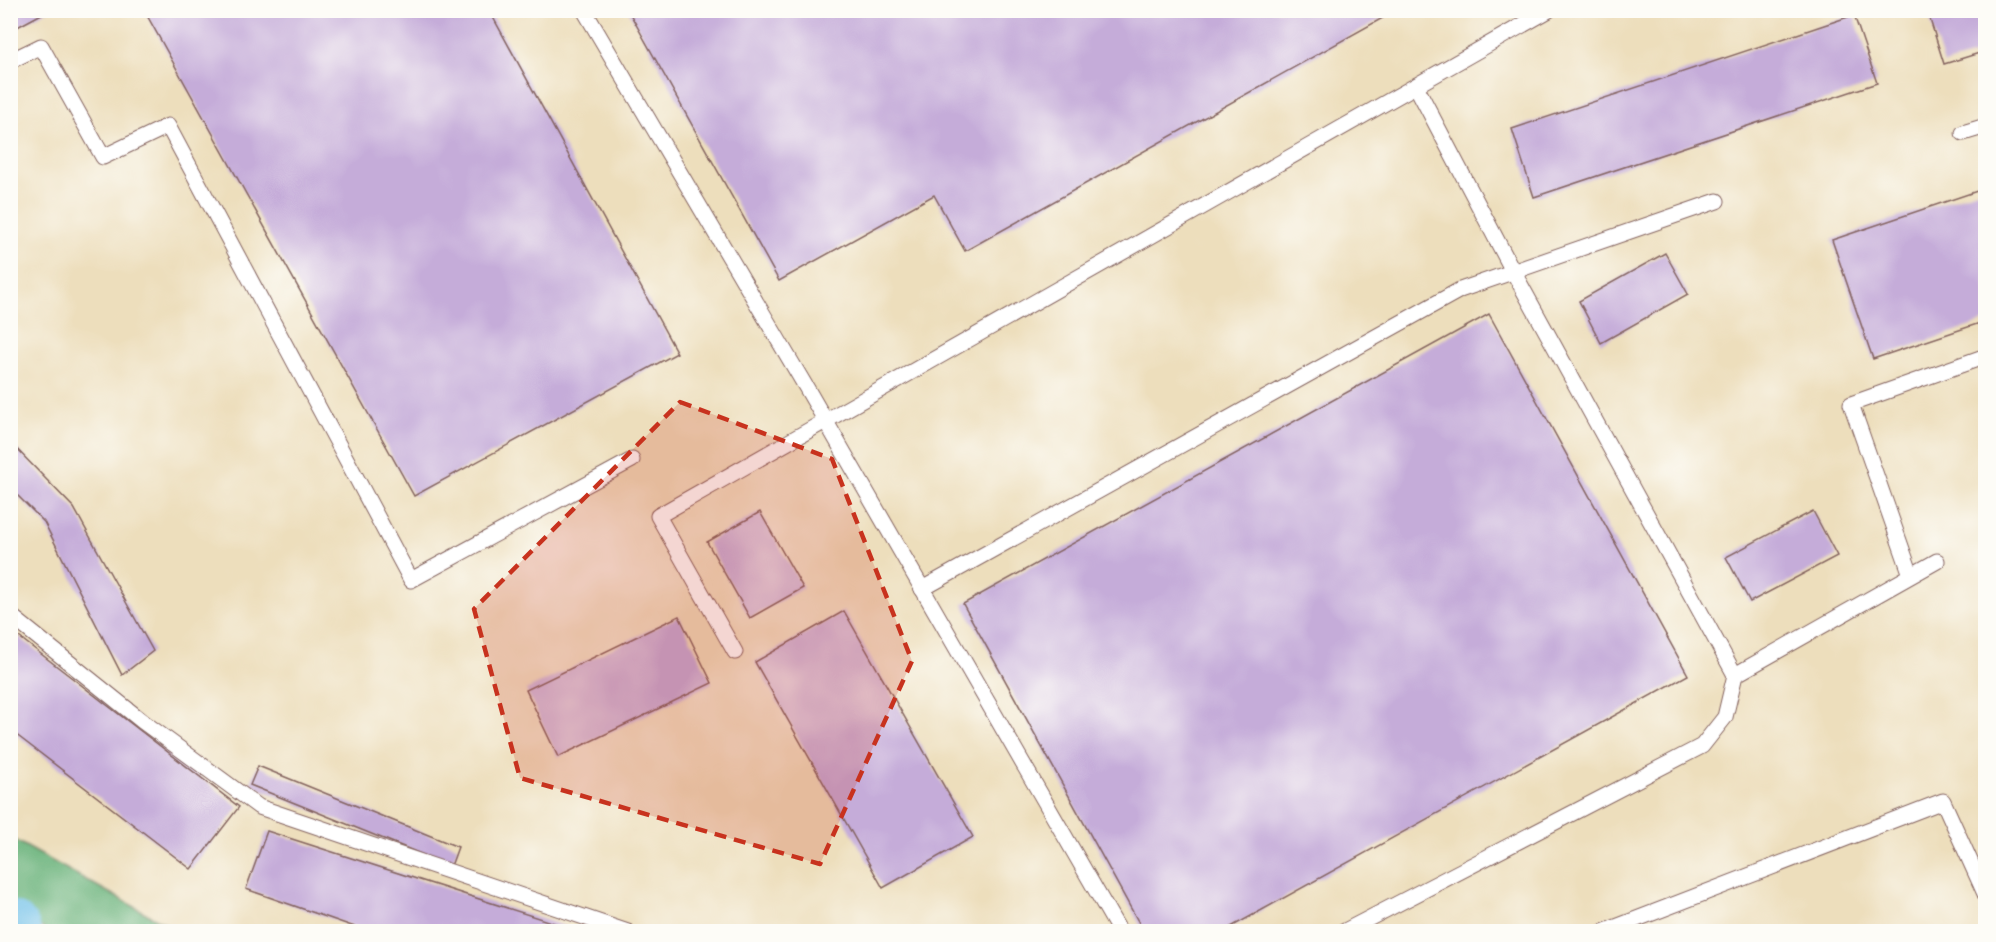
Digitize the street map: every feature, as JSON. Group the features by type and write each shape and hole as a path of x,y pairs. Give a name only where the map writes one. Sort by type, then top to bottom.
{"lane":[{"path":"584,10 1120,932"},
{"path":"735,652 658,516 1549,10"},
{"path":"10,61 41,46 103,157 168,126 411,580 632,460"},
{"path":"1343,932 1702,746 1725,717 1735,675 1514,273 1416,86"},
{"path":"1963,133 1986,126"},
{"path":"922,588 1460,290 1717,201"},
{"path":"1911,575 1851,404 1986,356"},
{"path":"1735,675 1937,561"},
{"path":"10,615 142,721 260,807 628,932"},
{"path":"1603,932 1943,801 1986,896"}],"highlighted area":[{"path":"680,402 832,459 912,661 820,864 520,778 474,609"}],"green space":[{"path":"10,838 178,931 47,931 11,907"}],"building":[{"path":"10,10 49,10 10,31"},
{"path":"144,10 489,10 677,353 414,496"},
{"path":"628,10 1397,10 965,251 934,195 779,281"},
{"path":"1927,10 1986,10 1986,51 1944,64"},
{"path":"1854,15 1877,83 1534,197 1512,129"},
{"path":"1986,188 1986,321 1873,359 1832,240"},
{"path":"1665,253 1688,294 1601,343 1579,301"},
{"path":"1489,314 1688,675 1222,932 1144,932 963,604"},
{"path":"10,442 74,508 153,651 122,675 44,522 10,488"},
{"path":"1813,511 1837,556 1750,602 1726,557"},
{"path":"760,512 803,588 750,618 707,542"},
{"path":"844,611 973,837 883,888 755,662"},
{"path":"679,616 712,683 558,757 526,690"},
{"path":"10,630 239,807 191,869 10,730"},
{"path":"258,766 458,847 451,866 250,785"},
{"path":"267,831 579,932 369,932 246,889"}]}
